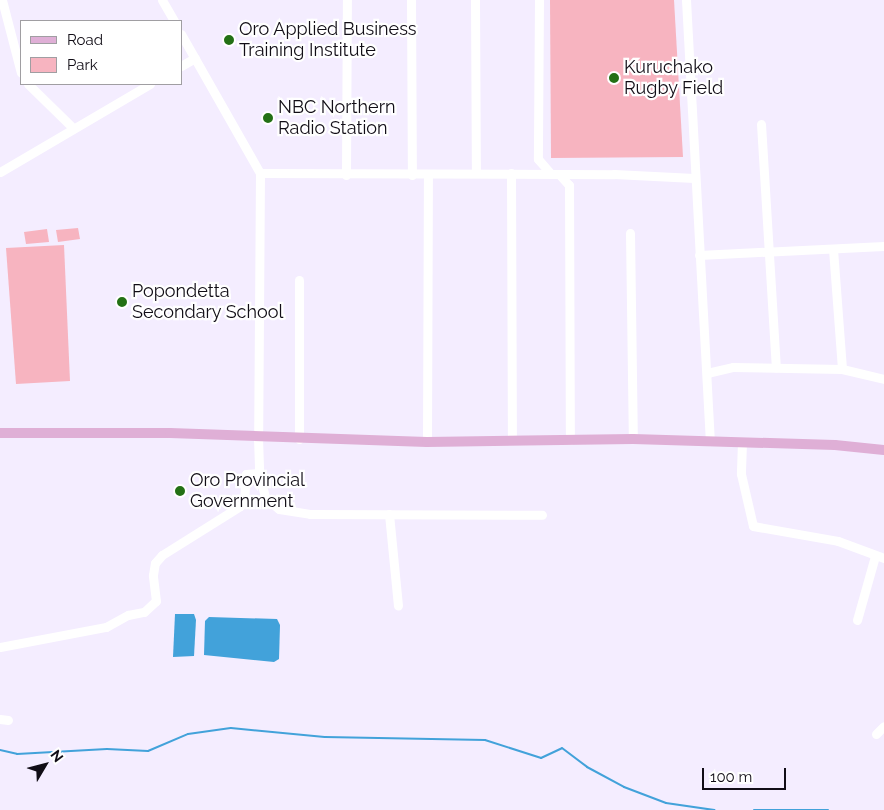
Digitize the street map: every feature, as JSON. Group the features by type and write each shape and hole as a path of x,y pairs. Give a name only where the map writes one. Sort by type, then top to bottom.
{"main road":[{"path":"0,433 170,434 427,442 633,439 742,442 884,450"}],"street":[{"path":"2,0 17,66 20,71"},
{"path":"162,0 173,20"},
{"path":"346,175 347,0"},
{"path":"411,0 412,175"},
{"path":"475,0 476,173"},
{"path":"527,174 538,159 538,0"},
{"path":"686,0 694,178 710,441"},
{"path":"182,36 260,173 258,438 259,473 264,497 279,509 310,514 542,515"},
{"path":"182,65 195,58"},
{"path":"29,85 73,128"},
{"path":"0,172 148,85"},
{"path":"761,124 776,368"},
{"path":"538,159 569,185"},
{"path":"260,173 346,175 511,173 694,178"},
{"path":"511,173 512,440"},
{"path":"570,440 569,185 578,174"},
{"path":"427,442 428,175"},
{"path":"630,233 633,439"},
{"path":"699,255 884,246"},
{"path":"833,249 842,369"},
{"path":"299,280 299,439"},
{"path":"707,373 733,367 842,369 884,379"},
{"path":"742,442 741,474 753,526 838,541 884,558"},
{"path":"0,647 106,627 128,615 144,612 156,601 153,575 155,563 162,554 240,506 244,502 246,474 259,473"},
{"path":"389,514 398,606"},
{"path":"857,620 875,556"},
{"path":"876,734 884,726"}],"green space":[{"name":"Kuruchako Rugby Field","path":"550,0 674,0 683,157 551,158"},
{"path":"78,228 80,239 58,242 56,230"},
{"path":"47,229 49,242 26,244 24,232"},
{"path":"64,245 70,381 16,384 6,248"}],"water":[{"path":"175,614 194,614 196,620 194,656 173,657"},
{"path":"209,617 277,619 280,625 279,659 274,662 204,655 205,621"}],"waterway":[{"path":"0,750 17,754 107,749 148,751 188,734 231,728 325,737 485,740 541,758 562,748 587,767 624,787 666,803 714,810"},
{"path":"754,810 828,810"}],"place":[{"name":"Oro Applied Business Training Institute","path":"229,40"},
{"name":"Kuruchako Rugby Field","path":"614,78"},
{"name":"NBC Northern Radio Station","path":"268,118"},
{"name":"Popondetta Secondary School","path":"122,302"},
{"name":"Oro Provincial Government","path":"180,491"}]}
